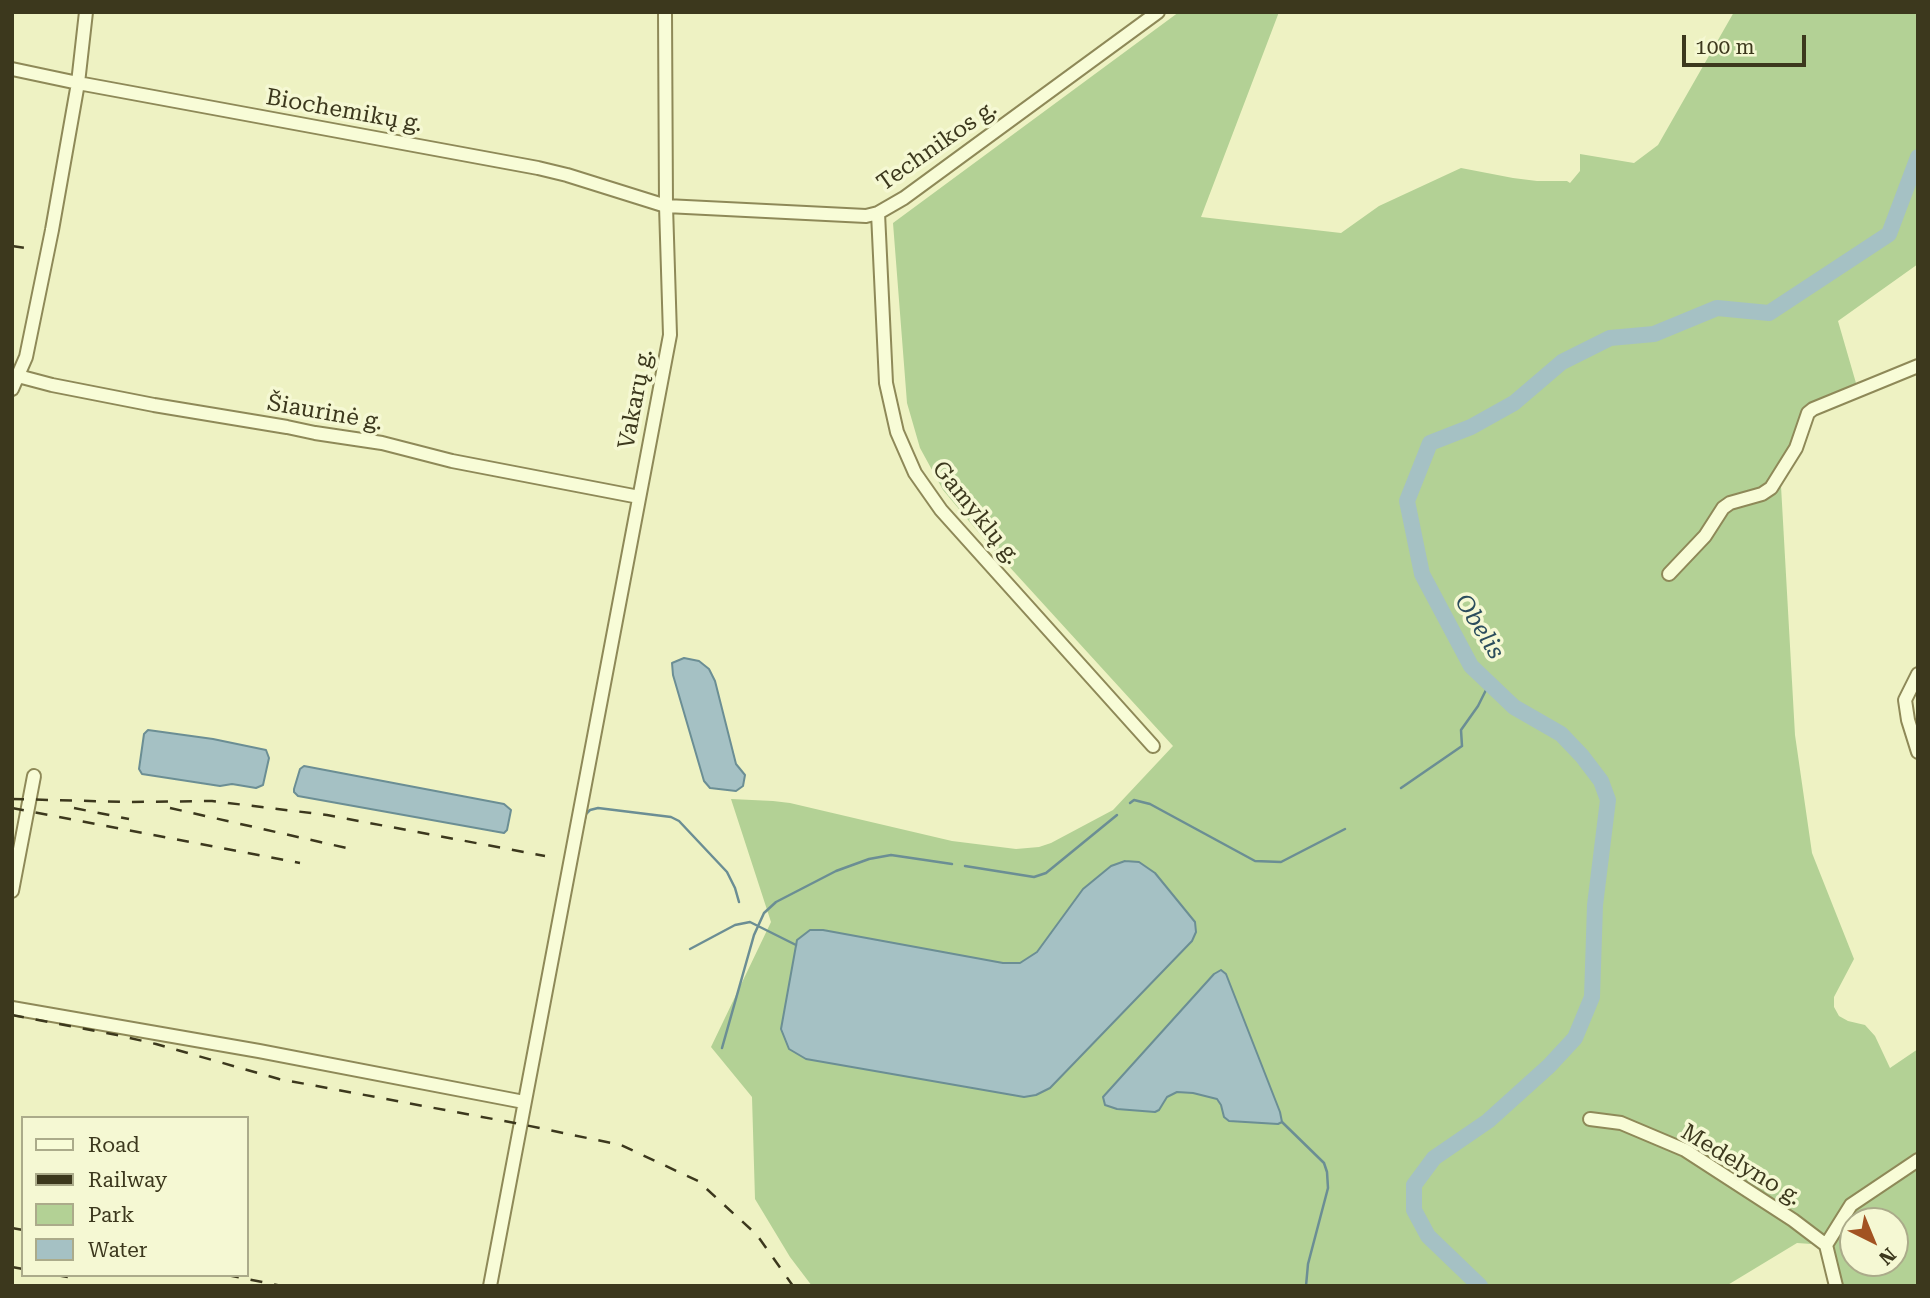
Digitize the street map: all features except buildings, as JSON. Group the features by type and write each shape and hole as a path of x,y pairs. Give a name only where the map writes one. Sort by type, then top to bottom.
{"street":[{"path":"12,388 26,357 44,271 78,83 86,12"},
{"name":"Vakarų g.","path":"490,1286 670,335 665,12"},
{"name":"Technikos g.","path":"666,206 866,216 878,213 904,198 1158,12"},
{"name":"Biochemikų g.","path":"12,69 538,168 666,206"},
{"name":"Gamyklų g.","path":"878,213 886,383 897,432 915,473 955,526 1153,746"},
{"path":"1669,574 1705,536 1723,508 1730,503 1762,495 1771,488 1796,448 1808,412 1918,366"},
{"name":"Šiaurinė g.","path":"18,376 154,405 382,443 452,461 639,497"},
{"path":"1918,674 1905,700 1918,752"},
{"path":"12,891 34,776"},
{"path":"12,1008 259,1051 524,1102"},
{"name":"Medelyno g.","path":"1590,1119 1621,1123 1685,1150 1793,1220 1826,1245"},
{"path":"1836,1286 1826,1245 1851,1205 1918,1160"}],"green space":[{"path":"1179,12 1279,12 1201,217 1341,233 1379,206 1461,168 1513,178 1570,183 1580,171 1580,154 1634,163 1658,145 1734,12 1918,12 1918,264 1838,321 1858,390 1813,409 1773,488 1781,486 1795,735 1812,853 1854,959 1834,997 1834,1007 1839,1016 1865,1025 1875,1036 1890,1068 1918,1049 1918,1286 1836,1286 1826,1245 1797,1243 1726,1286 812,1286 790,1257 755,1199 752,1097 711,1047 771,922 731,799 790,803 952,841 1016,849 1039,847 1113,810 1173,746 984,539 943,490 920,448 907,403 893,223","holes":["1056,927 1192,941 1177,955 781,1029 810,930 823,930 1003,963 1020,963 1037,952","1221,970 1226,974 1282,1122 1229,1121 1224,1117 1218,1099 1193,1093 1177,1092 1167,1097 1104,1098 1214,974"]}],"water":[{"path":"684,658 699,661 709,669 715,681 736,764 745,775 743,786 736,791 710,788 704,781 673,675 672,663"},
{"path":"148,730 266,750 269,758 263,785 256,788 232,784 220,786 142,774 139,769 144,734"},
{"path":"304,766 504,804 511,810 507,830 504,833 298,796 294,789 300,769"},
{"path":"1125,861 1139,862 1155,873 1195,922 1196,932 1192,941 1050,1088 1024,1097 806,1059 789,1049 781,1029 797,940 810,930 823,930 1003,963 1020,963 1037,952 1083,889 1111,866"},
{"path":"1221,970 1226,974 1282,1122 1229,1121 1224,1117 1217,1099 1193,1093 1177,1092 1167,1097 1155,1112 1117,1109 1105,1105 1103,1097 1214,974"}],"waterway":[{"name":"Obelis","path":"1480,1286 1428,1236 1414,1210 1414,1185 1434,1158 1488,1121 1549,1066 1575,1038 1592,997 1595,905 1608,800 1601,781 1561,734 1514,707 1471,666 1422,574 1407,501 1430,443 1471,427 1514,403 1562,362 1610,338 1654,334 1717,308 1769,313 1889,234 1918,157"},
{"path":"1401,788 1462,746 1461,730 1489,684"},
{"path":"1130,803 1134,800 1150,804 1255,861 1281,862 1345,829"},
{"path":"581,836 586,814 598,808 671,817 679,821 727,872 739,902"},
{"path":"965,866 1034,877 1046,873 1117,815"},
{"path":"722,1048 754,935 764,913 776,902 836,871 869,859 891,855 952,864"},
{"path":"690,949 735,925 750,922 796,945"},
{"path":"1282,1122 1324,1163 1327,1172 1328,1188 1308,1264 1306,1286"}],"railway":[{"path":"12,246 32,249"},
{"path":"12,799 212,801 327,815 545,856"},
{"path":"12,808 300,863"},
{"path":"74,808 129,819"},
{"path":"170,808 351,849"},
{"path":"12,1015 156,1044 279,1079 621,1145 698,1181 757,1235 793,1286"},
{"path":"12,1228 21,1230"},
{"path":"12,1267 21,1269"},
{"path":"67,1277 73,1278"},
{"path":"237,1277 282,1286"}]}
